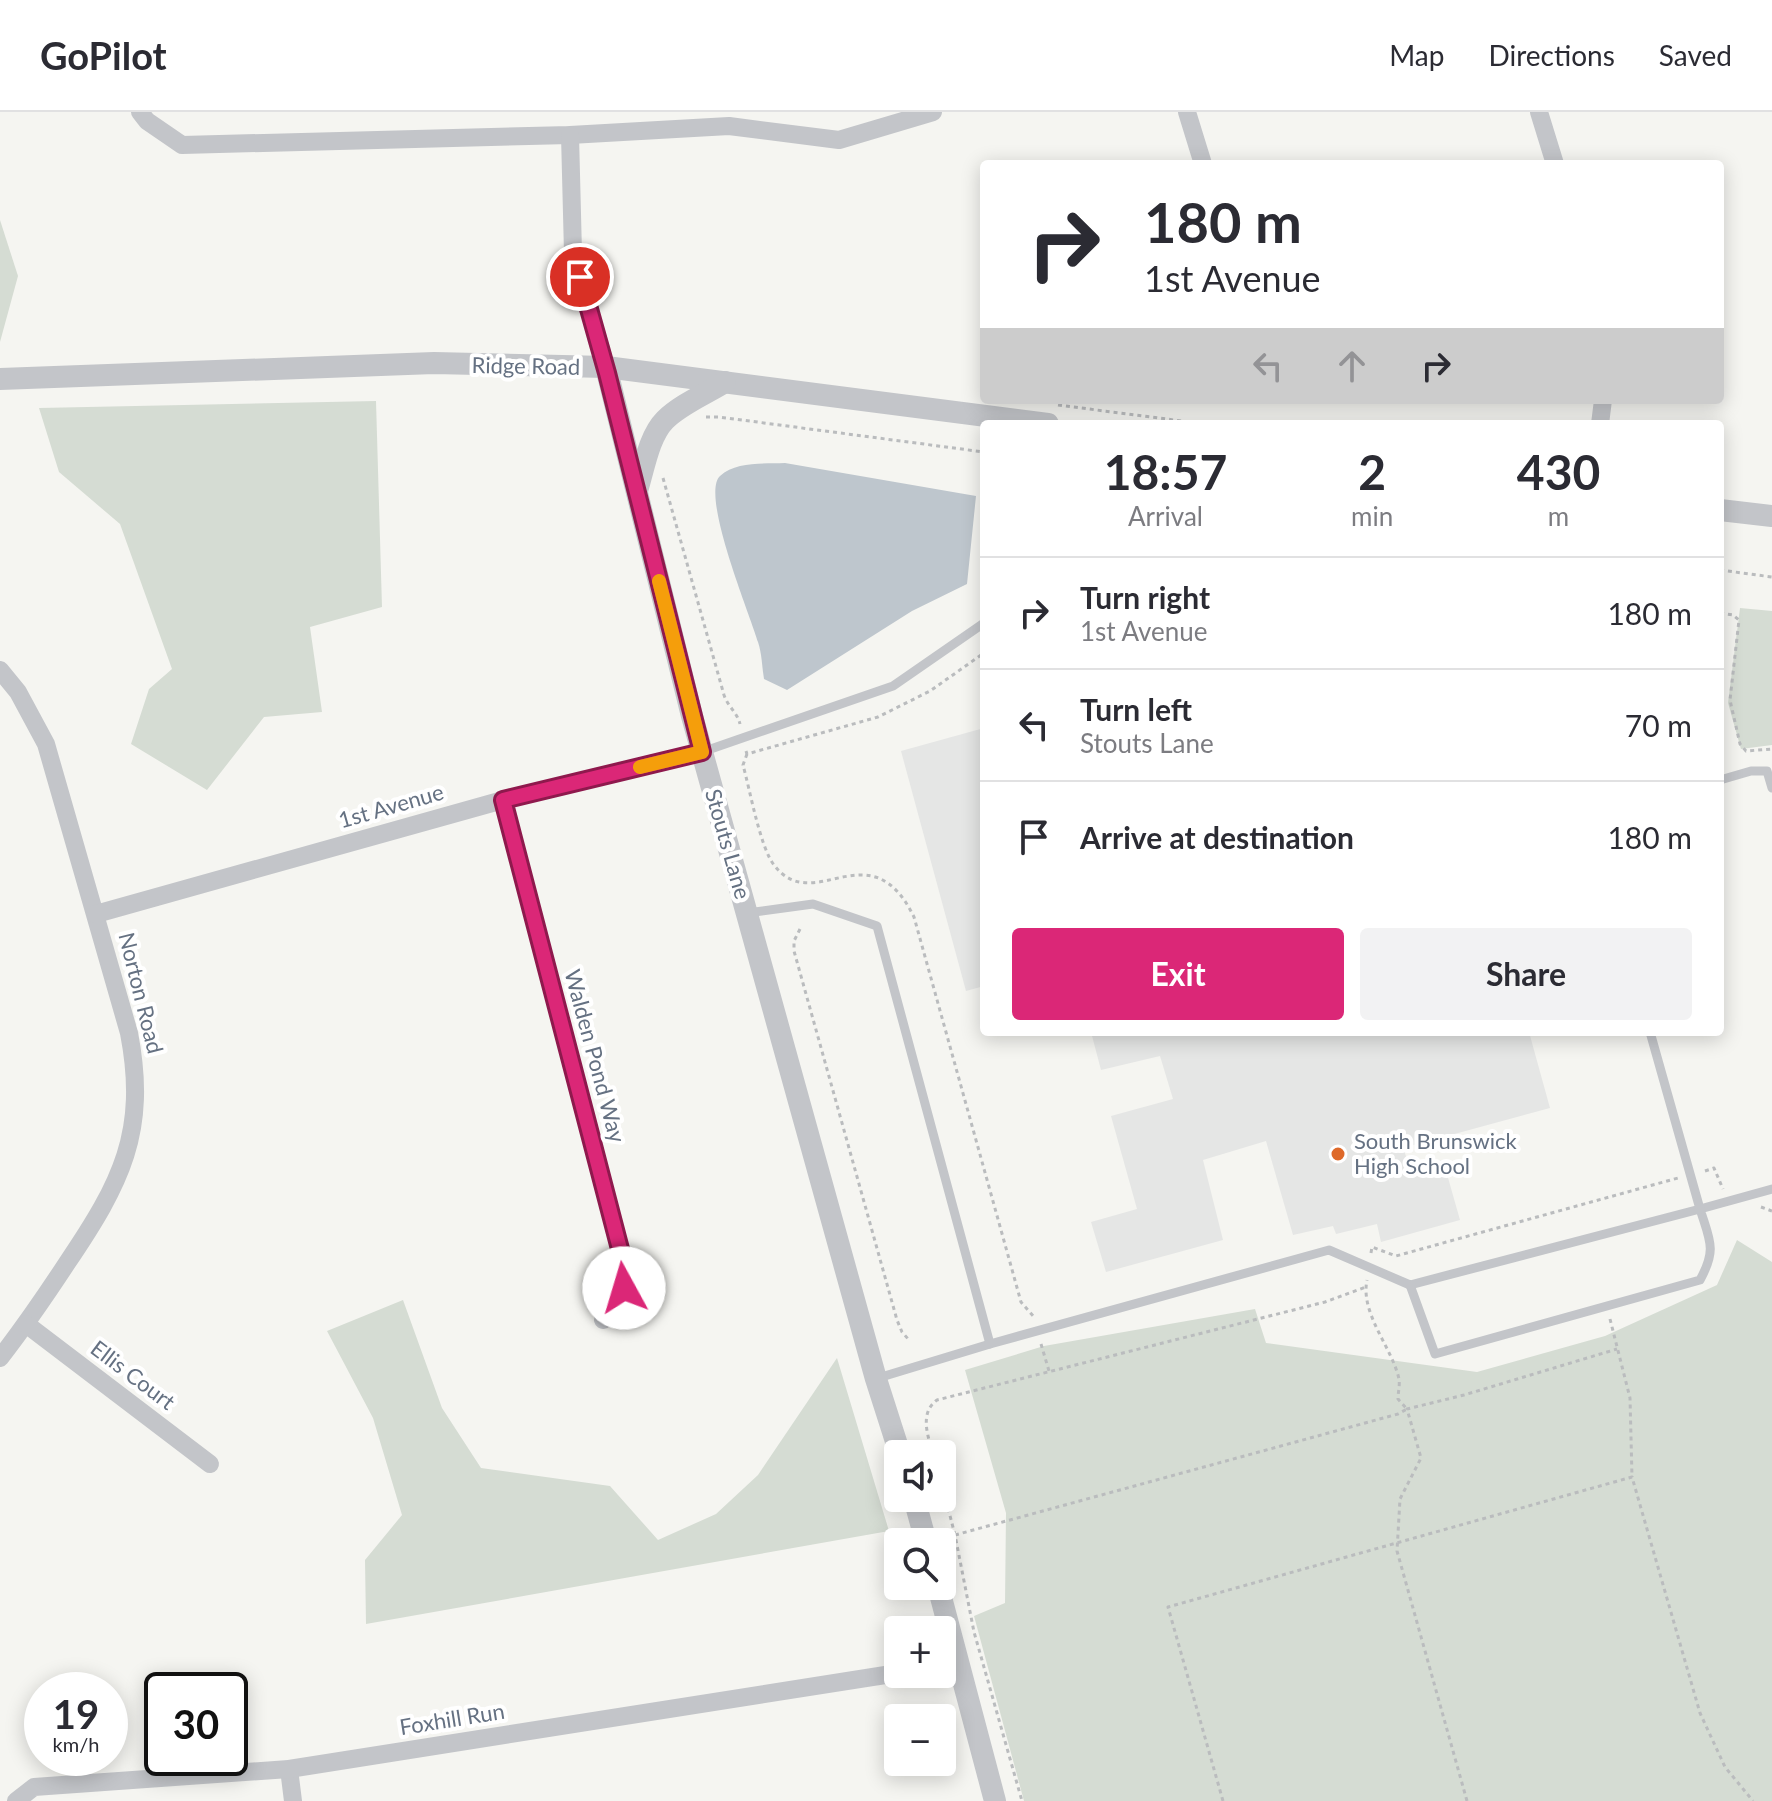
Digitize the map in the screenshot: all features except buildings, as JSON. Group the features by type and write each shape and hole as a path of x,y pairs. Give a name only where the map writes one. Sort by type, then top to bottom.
{"street":[{"path":"140,112 147,121 182,145 570,135 729,126 839,140 933,112"},
{"path":"769,131 772,112"},
{"path":"1187,112 1202,160"},
{"path":"1539,112 1554,160"},
{"name":"Stouts Lane","path":"570,135 573,253 606,367 702,752 896,1440"},
{"name":"Ridge Road","path":"0,379 412,364 606,367 1050,414"},
{"path":"636,492 649,449 663,422 674,412 725,382"},
{"path":"1724,510 1772,516"},
{"name":"Norton Road","path":"0,670 18,692 46,744 96,914 134,1057 136,1082 127,1155 108,1200 0,1358"},
{"name":"1st Avenue","path":"96,914 503,800 702,752"},
{"name":"Walden Pond Way","path":"503,800 626,1272 624,1288 603,1320"},
{"name":"Ellis Court","path":"26,1324 210,1464"},
{"name":"Foxhill Run","path":"16,1801 34,1787 289,1769 884,1675"},
{"path":"956,1683 995,1801"},
{"path":"289,1769 293,1801"}],"lane":[{"path":"702,752 893,686 980,626"},
{"path":"1724,779 1751,771 1767,771 1772,788"},
{"path":"747,913 813,904 877,926 990,1344"},
{"path":"1410,1285 1435,1354 1700,1280 1710,1262 1712,1245 1651,1036"},
{"path":"876,1379 990,1344 1329,1250 1410,1285 1772,1189"}],"path":[{"path":"1050,414 1143,420"},
{"path":"702,417 980,451"},
{"path":"661,469 727,705 737,714 747,754 743,765 769,858 787,879 799,883 854,874 868,875 896,887 904,898 914,917 1021,1302 1034,1317"},
{"path":"1724,571 1772,577"},
{"path":"1724,614 1739,620 1730,700 1742,750 1772,749"},
{"path":"747,754 878,717 930,691 980,656"},
{"path":"800,929 794,941 794,951 897,1320 909,1340"},
{"path":"1467,1801 1397,1551 1400,1499 1421,1458 1407,1409 1398,1399 1398,1377 1377,1327 1366,1287 1372,1247 1396,1256 1593,1200"},
{"path":"1758,1206 1772,1211"},
{"path":"930,1440 927,1411 937,1400 1325,1302 1366,1287"},
{"path":"1607,1306 1630,1398 1632,1477 1700,1713 1725,1767 1753,1801"},
{"path":"956,1535 1398,1414 1617,1349"},
{"path":"1223,1801 1168,1607 1632,1477"},
{"path":"956,1540 970,1617 1022,1801"}],"shaded area":[{"path":"0,220 18,276 0,342"},
{"path":"376,401 382,607 310,627 322,712 264,717 207,790 131,744 149,689 172,669 120,524 59,472 39,408"},
{"path":"785,463 976,496 967,584 912,611 787,690 764,679 759,647 728,556 716,506 716,487 720,476 727,471 751,464"},
{"path":"1740,608 1772,611 1772,745 1741,749 1728,703"},
{"path":"980,729 980,987 966,991 901,751"},
{"name":"South Brunswick High School","path":"1092,1036 1530,1036 1550,1108 1403,1148 1410,1167 1443,1160 1460,1220 1381,1242 1377,1224 1336,1234 1333,1226 1293,1235 1266,1141 1203,1160 1223,1240 1106,1272 1091,1222 1137,1209 1111,1116 1173,1099 1160,1056 1101,1070"},
{"path":"1737,1240 1772,1262 1772,1801 1024,1801 974,1616 1005,1603 1006,1513 965,1370 1044,1346 1255,1309 1266,1343 1477,1372 1605,1336 1717,1285"},
{"path":"403,1300 442,1408 481,1468 610,1486 658,1540 716,1514 758,1475 837,1358 888,1528 884,1528 884,1532 366,1624 365,1560 402,1515 373,1418 327,1331"}],"slow traffic":[{"path":"640,767 702,752 659,581"}],"place":[{"name":"South Brunswick High School","path":"1338,1154"}],"route":[{"path":"580,277 702,752 503,800 626,1272 624,1288"}]}
